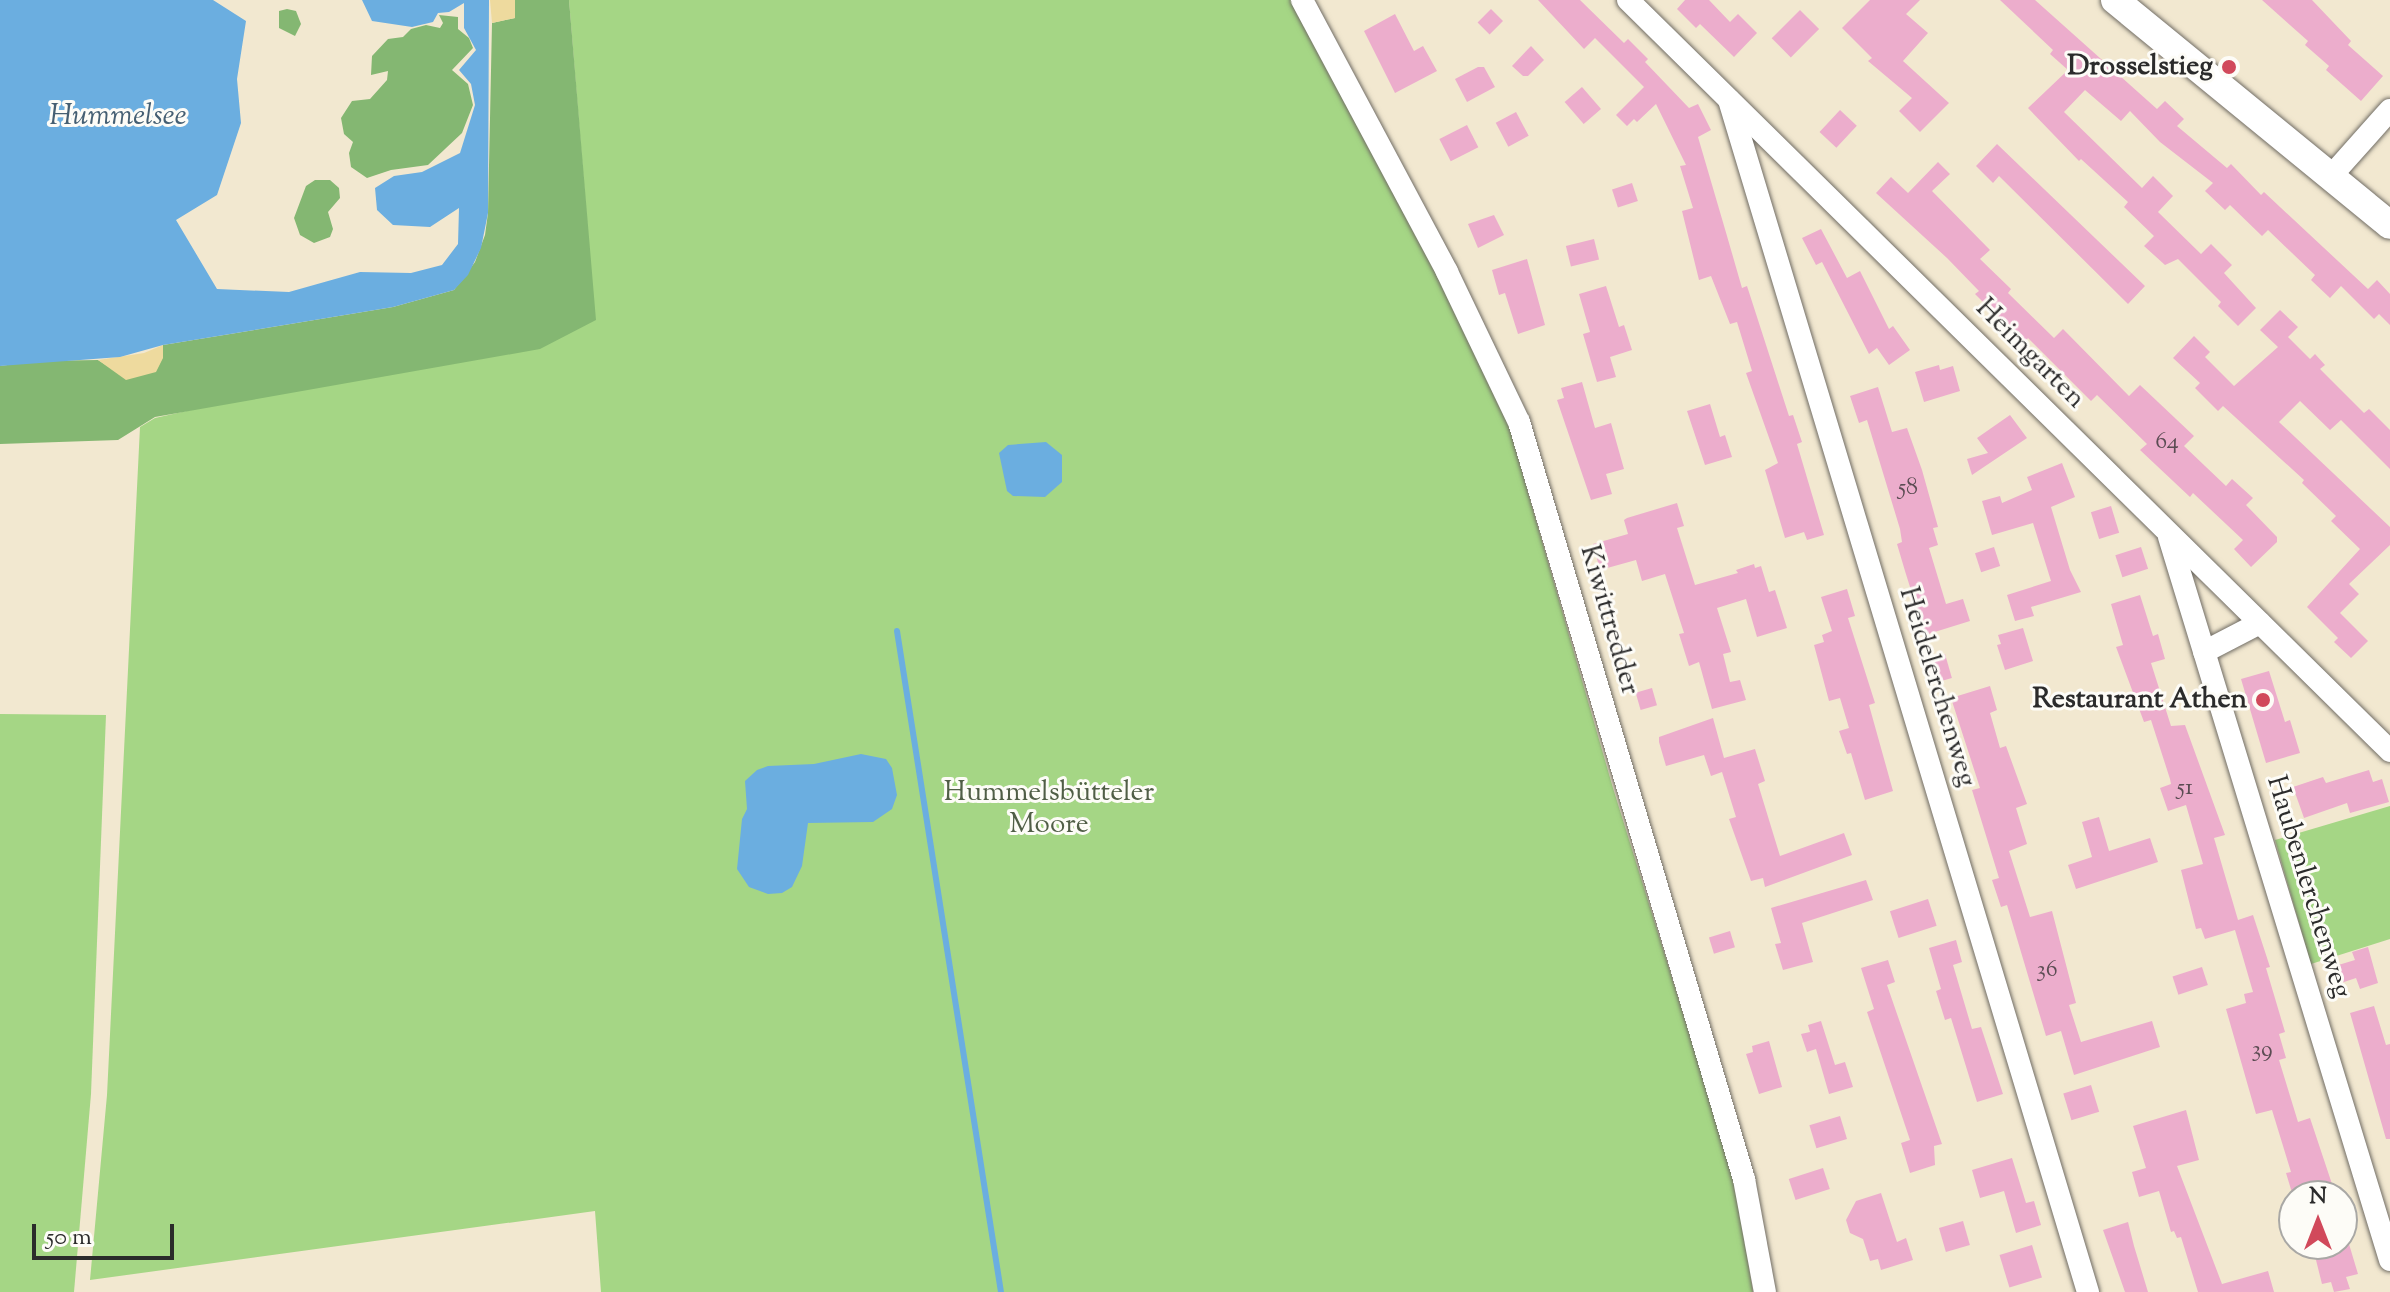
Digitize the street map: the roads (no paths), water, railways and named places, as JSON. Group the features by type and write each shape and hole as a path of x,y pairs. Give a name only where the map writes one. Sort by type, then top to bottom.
{"main road":[{"path":"2115,0 2390,225"}],"street":[{"name":"Kiwittredder","path":"1302,0 1447,272 1519,422 1744,1179 1765,1292"},
{"name":"Heimgarten","path":"1628,0 2390,751"},
{"name":"Heidelerchenweg","path":"1729,100 2088,1292"},
{"path":"2332,175 2390,110"},
{"name":"Haubenlerchenweg","path":"2168,532 2390,1260"},
{"path":"2204,652 2260,623"}],"water":[{"name":"Hummelsee","path":"0,0 213,0 246,21 237,79 241,123 217,195 176,220 217,289 289,292 360,272 411,273 442,265 458,244 459,208 430,227 393,225 377,210 375,188 394,176 422,172 460,153 475,105 471,84 459,70 476,50 464,28 464,3 449,12 438,13 433,22 412,27 372,21 362,0 489,0 488,213 481,248 468,275 454,290 393,307 163,345 120,357 0,366"},
{"path":"1046,442 1062,455 1062,482 1045,497 1013,496 1007,491 999,453 1008,445"},
{"path":"861,754 886,759 892,768 897,795 892,809 873,822 808,823 802,866 792,887 782,893 768,894 749,887 737,869 742,819 747,809 745,781 757,770 768,766 814,764"}],"waterway":[{"path":"897,631 1001,1292"}],"place":[{"name":"Drosselstieg","path":"2229,67"},
{"name":"Restaurant Athen","path":"2263,700"}],"park label":[{"name":"Hummelsbütteler Moore","path":"1049,809"}]}
